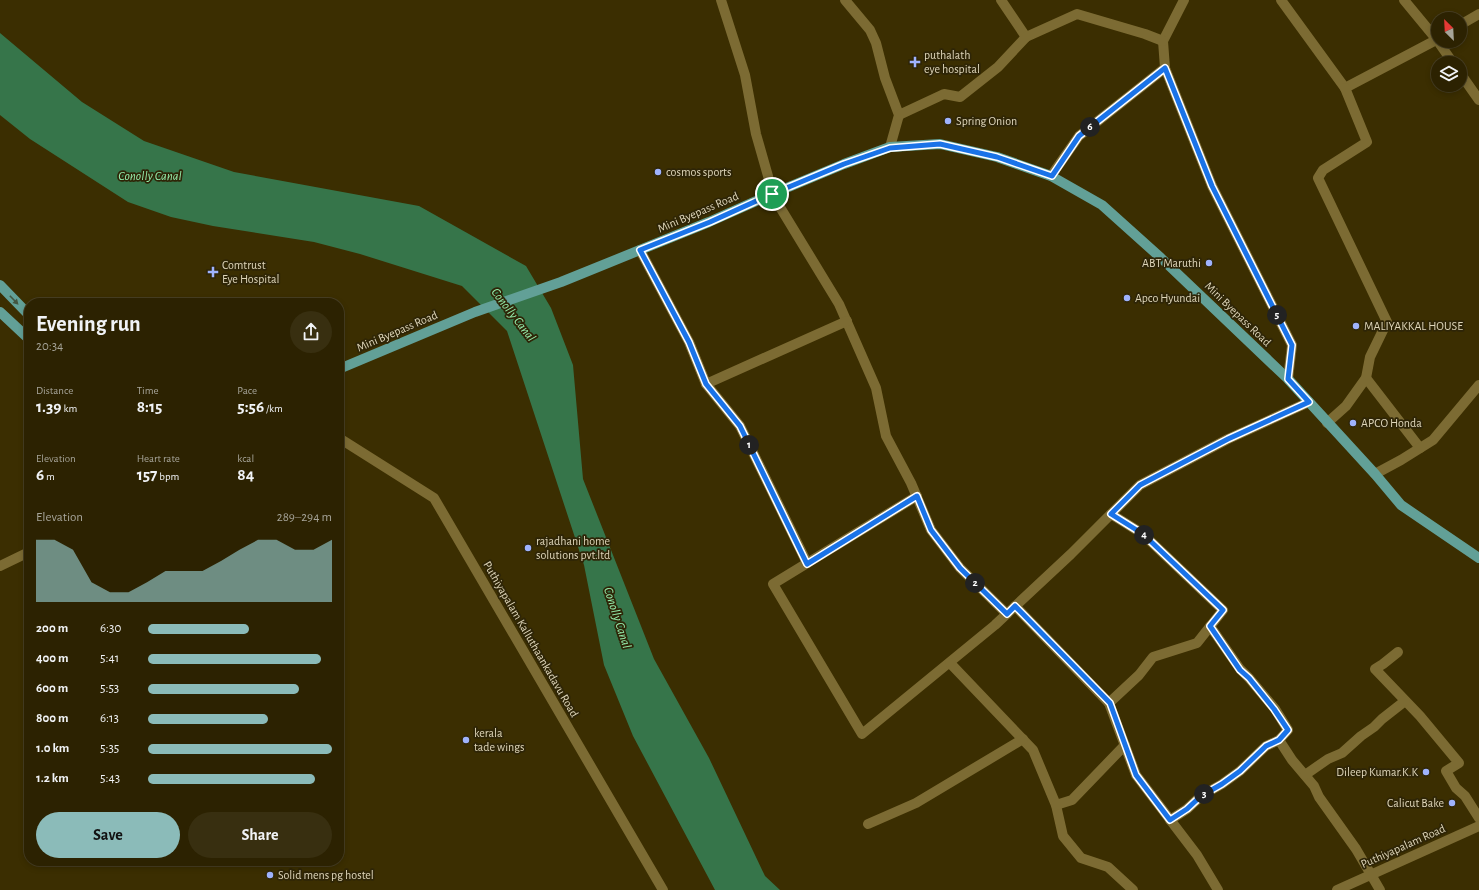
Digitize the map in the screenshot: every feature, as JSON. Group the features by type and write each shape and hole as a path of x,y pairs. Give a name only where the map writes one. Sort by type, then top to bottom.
{"main road":[{"name":"Mini Byepass Road","path":"344,367 475,312 561,282 710,222 844,164 890,148 940,144 997,157 1052,176 1102,205 1161,258 1288,379 1375,474 1401,505 1479,558"},
{"path":"0,285 24,310"},
{"path":"0,312 24,334"}],"street":[{"path":"721,0 745,75 756,134 772,194 839,304 876,388 886,436 912,484 931,530 960,568 1007,614"},
{"path":"845,0 870,30 876,43 885,78 899,115 890,148"},
{"path":"1001,0 1026,37"},
{"path":"1184,0 1163,41 1165,68 1212,186 1292,345 1288,379"},
{"path":"1281,0 1345,88 1367,142 1323,170 1318,178 1387,322 1370,358 1366,378 1346,406 1327,423"},
{"path":"1404,0 1431,32"},
{"path":"899,115 944,94 960,97 998,67 1026,37 1076,14 1145,34 1163,41"},
{"path":"1467,22 1479,14"},
{"path":"1345,88 1431,42"},
{"path":"1052,176 1079,136 1165,68"},
{"path":"1467,83 1479,100"},
{"path":"640,250 689,342 706,384 740,426 807,564"},
{"path":"706,384 847,322"},
{"path":"1366,378 1420,448"},
{"path":"1375,474 1402,460 1432,440 1479,385"},
{"path":"917,496 773,584 862,734 950,663 1007,614 1140,485 1228,439 1309,402"},
{"name":"Puthiyapalam Kalluthaankadavu Road","path":"344,441 434,498 663,890"},
{"path":"1110,703 1139,675 1153,657 1197,642 1223,610 1143,534 1111,514"},
{"path":"0,566 24,554"},
{"path":"1015,606 1110,703 1136,775 1197,855 1218,890"},
{"path":"1170,820 1187,809 1201,796 1222,784 1240,771 1266,746 1279,740 1288,730 1274,709 1249,678 1240,670 1210,626"},
{"path":"1398,652 1374,669 1435,734 1459,763 1446,772 1456,788 1465,796 1479,818"},
{"path":"950,663 1033,750 1056,805 1063,836 1081,858 1108,867 1133,890"},
{"path":"1305,775 1328,759 1342,753 1405,701"},
{"path":"868,824 916,803 1023,739"},
{"path":"1279,740 1286,753 1314,786 1318,797 1356,848 1380,890"},
{"path":"1056,805 1072,800 1125,745"},
{"name":"Puthiyapalam Road","path":"1338,890 1479,826"}],"water":[{"name":"Conolly Canal","path":"0,33 82,102 144,141 234,172 419,206 526,266 551,308 573,365 583,479 654,659 709,758 765,876 780,890 715,890 633,736 604,665 584,565 507,331 462,286 360,254 314,242 213,226 171,217 128,202 30,139 0,115"}],"place":[{"name":"puthalath eye hospital","path":"915,62"},
{"name":"Spring Onion","path":"948,121"},
{"name":"cosmos sports","path":"658,172"},
{"name":"ABT Maruthi","path":"1209,263"},
{"name":"Comtrust Eye Hospital","path":"213,272"},
{"name":"Apco Hyundai","path":"1127,298"},
{"name":"MALIYAKKAL HOUSE","path":"1356,326"},
{"name":"APCO Honda","path":"1353,423"},
{"name":"rajadhani home solutions pvt.ltd","path":"528,548"},
{"name":"kerala tade wings","path":"466,740"},
{"name":"Dileep Kumar.K.K","path":"1426,772"},
{"name":"Calicut Bake","path":"1452,803"},
{"name":"Solid mens pg hostel","path":"270,875"}],"route":[{"path":"1165,68 1212,186 1292,345 1288,379 1309,402 1228,439 1140,485 1111,514 1143,534 1223,610 1210,626 1240,670 1249,678 1274,709 1288,730 1279,740 1266,746 1240,771 1222,784 1201,796 1187,809 1170,820 1136,775 1110,703 1015,606 1007,614 960,568 931,530 917,496 807,564 740,426 706,384 689,342 640,250 710,222 772,194 844,164 890,148 940,144 997,157 1052,176 1079,136 1165,68"}]}
